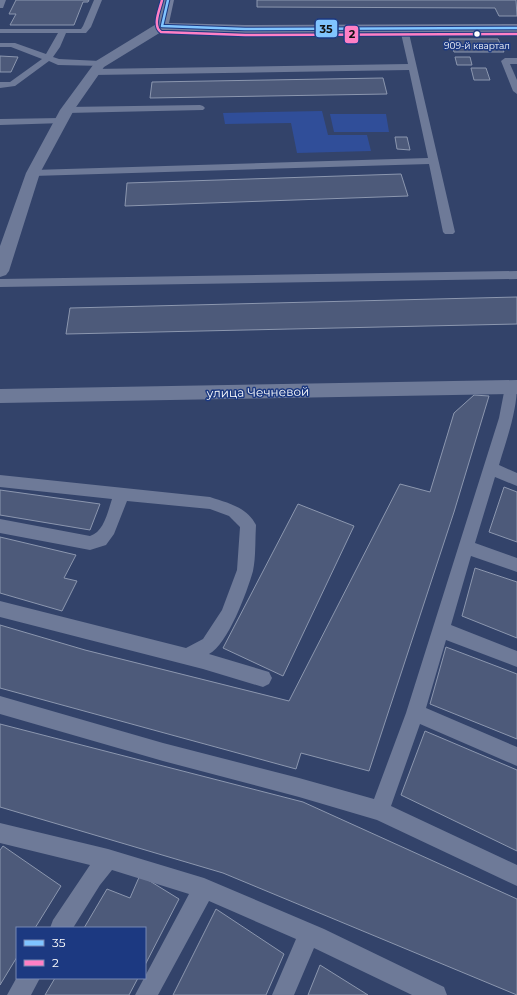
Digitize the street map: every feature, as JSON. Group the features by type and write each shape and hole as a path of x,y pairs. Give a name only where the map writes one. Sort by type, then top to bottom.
{"street":[{"path":"162,26 168,0"},
{"path":"0,271 33,173 64,116 97,68 162,26 245,29 517,28"},
{"name":"улица Чечневой","path":"0,396 514,387"}],"lane":[{"path":"0,6 2,0"},
{"path":"0,31 83,31 87,27 98,0"},
{"path":"404,29 449,232"},
{"path":"0,85 12,84 48,58 56,47 63,32"},
{"path":"0,45 12,45 58,62 97,68 412,68"},
{"path":"517,61 504,61 517,91"},
{"path":"0,122 64,116 200,108"},
{"path":"33,173 434,161"},
{"path":"0,283 517,275"},
{"path":"380,811 415,713 442,630 468,547 514,387"},
{"path":"491,468 517,480"},
{"path":"0,481 210,503 234,511 248,525 246,570 229,614 209,645 186,657"},
{"path":"0,526 90,543 100,540 108,528 122,493"},
{"path":"468,547 517,565"},
{"path":"0,609 263,678"},
{"path":"442,630 517,659"},
{"path":"0,705 62,722 139,746 331,795 380,811 517,876"},
{"path":"415,713 517,757"},
{"path":"0,834 108,859 204,888 309,935 414,990 436,995"},
{"path":"62,927 93,878 108,859"},
{"path":"146,995 204,888"},
{"path":"282,995 309,935"},
{"path":"18,995 28,979"}],"shaded area":[{"path":"322,111 328,135 367,135 371,151 297,153 291,123 225,124 223,113"},
{"path":"330,114 386,114 389,132 334,132"}],"building":[{"path":"16,0 89,0 88,2 83,2 74,25 10,25 16,14 9,14"},
{"path":"257,0 516,0 517,16 499,16 495,8 257,7"},
{"path":"449,39 498,39 504,52 454,52"},
{"path":"0,56 18,57 11,72 0,72"},
{"path":"455,57 470,57 472,65 457,65"},
{"path":"471,68 486,68 490,80 474,80"},
{"path":"383,78 387,94 150,98 152,82"},
{"path":"395,137 407,137 410,150 397,149"},
{"path":"401,174 408,196 125,206 127,183"},
{"path":"517,297 517,324 66,334 70,308"},
{"path":"474,395 489,396 454,512 369,771 301,753 296,769 0,688 0,625 85,650 289,701 400,484 430,492 454,413"},
{"path":"504,487 517,492 517,542 489,532"},
{"path":"0,490 100,504 90,530 0,515"},
{"path":"298,504 354,526 283,676 223,648"},
{"path":"0,537 76,555 64,578 77,581 62,611 0,593"},
{"path":"475,568 517,582 517,638 462,616"},
{"path":"446,647 517,674 517,739 430,704"},
{"path":"0,724 303,802 517,899 517,995 223,873 0,807"},
{"path":"425,731 517,770 517,851 401,795"},
{"path":"3,846 61,886 36,927 16,927 16,959 0,985 0,850"},
{"path":"140,875 179,899 146,963 146,927 85,927 107,889 130,898"},
{"path":"216,909 284,954 266,995 173,995"},
{"path":"320,965 368,995 308,995"},
{"path":"54,979 137,979 129,995 45,995"}],"transit line":[{"name":"2","path":"162,0 156,25 158,30 161,32 245,35 517,34"},
{"name":"35","path":"168,0 162,26 245,29 517,28"}],"place":[{"name":"909-й квартал","path":"477,34"}]}
